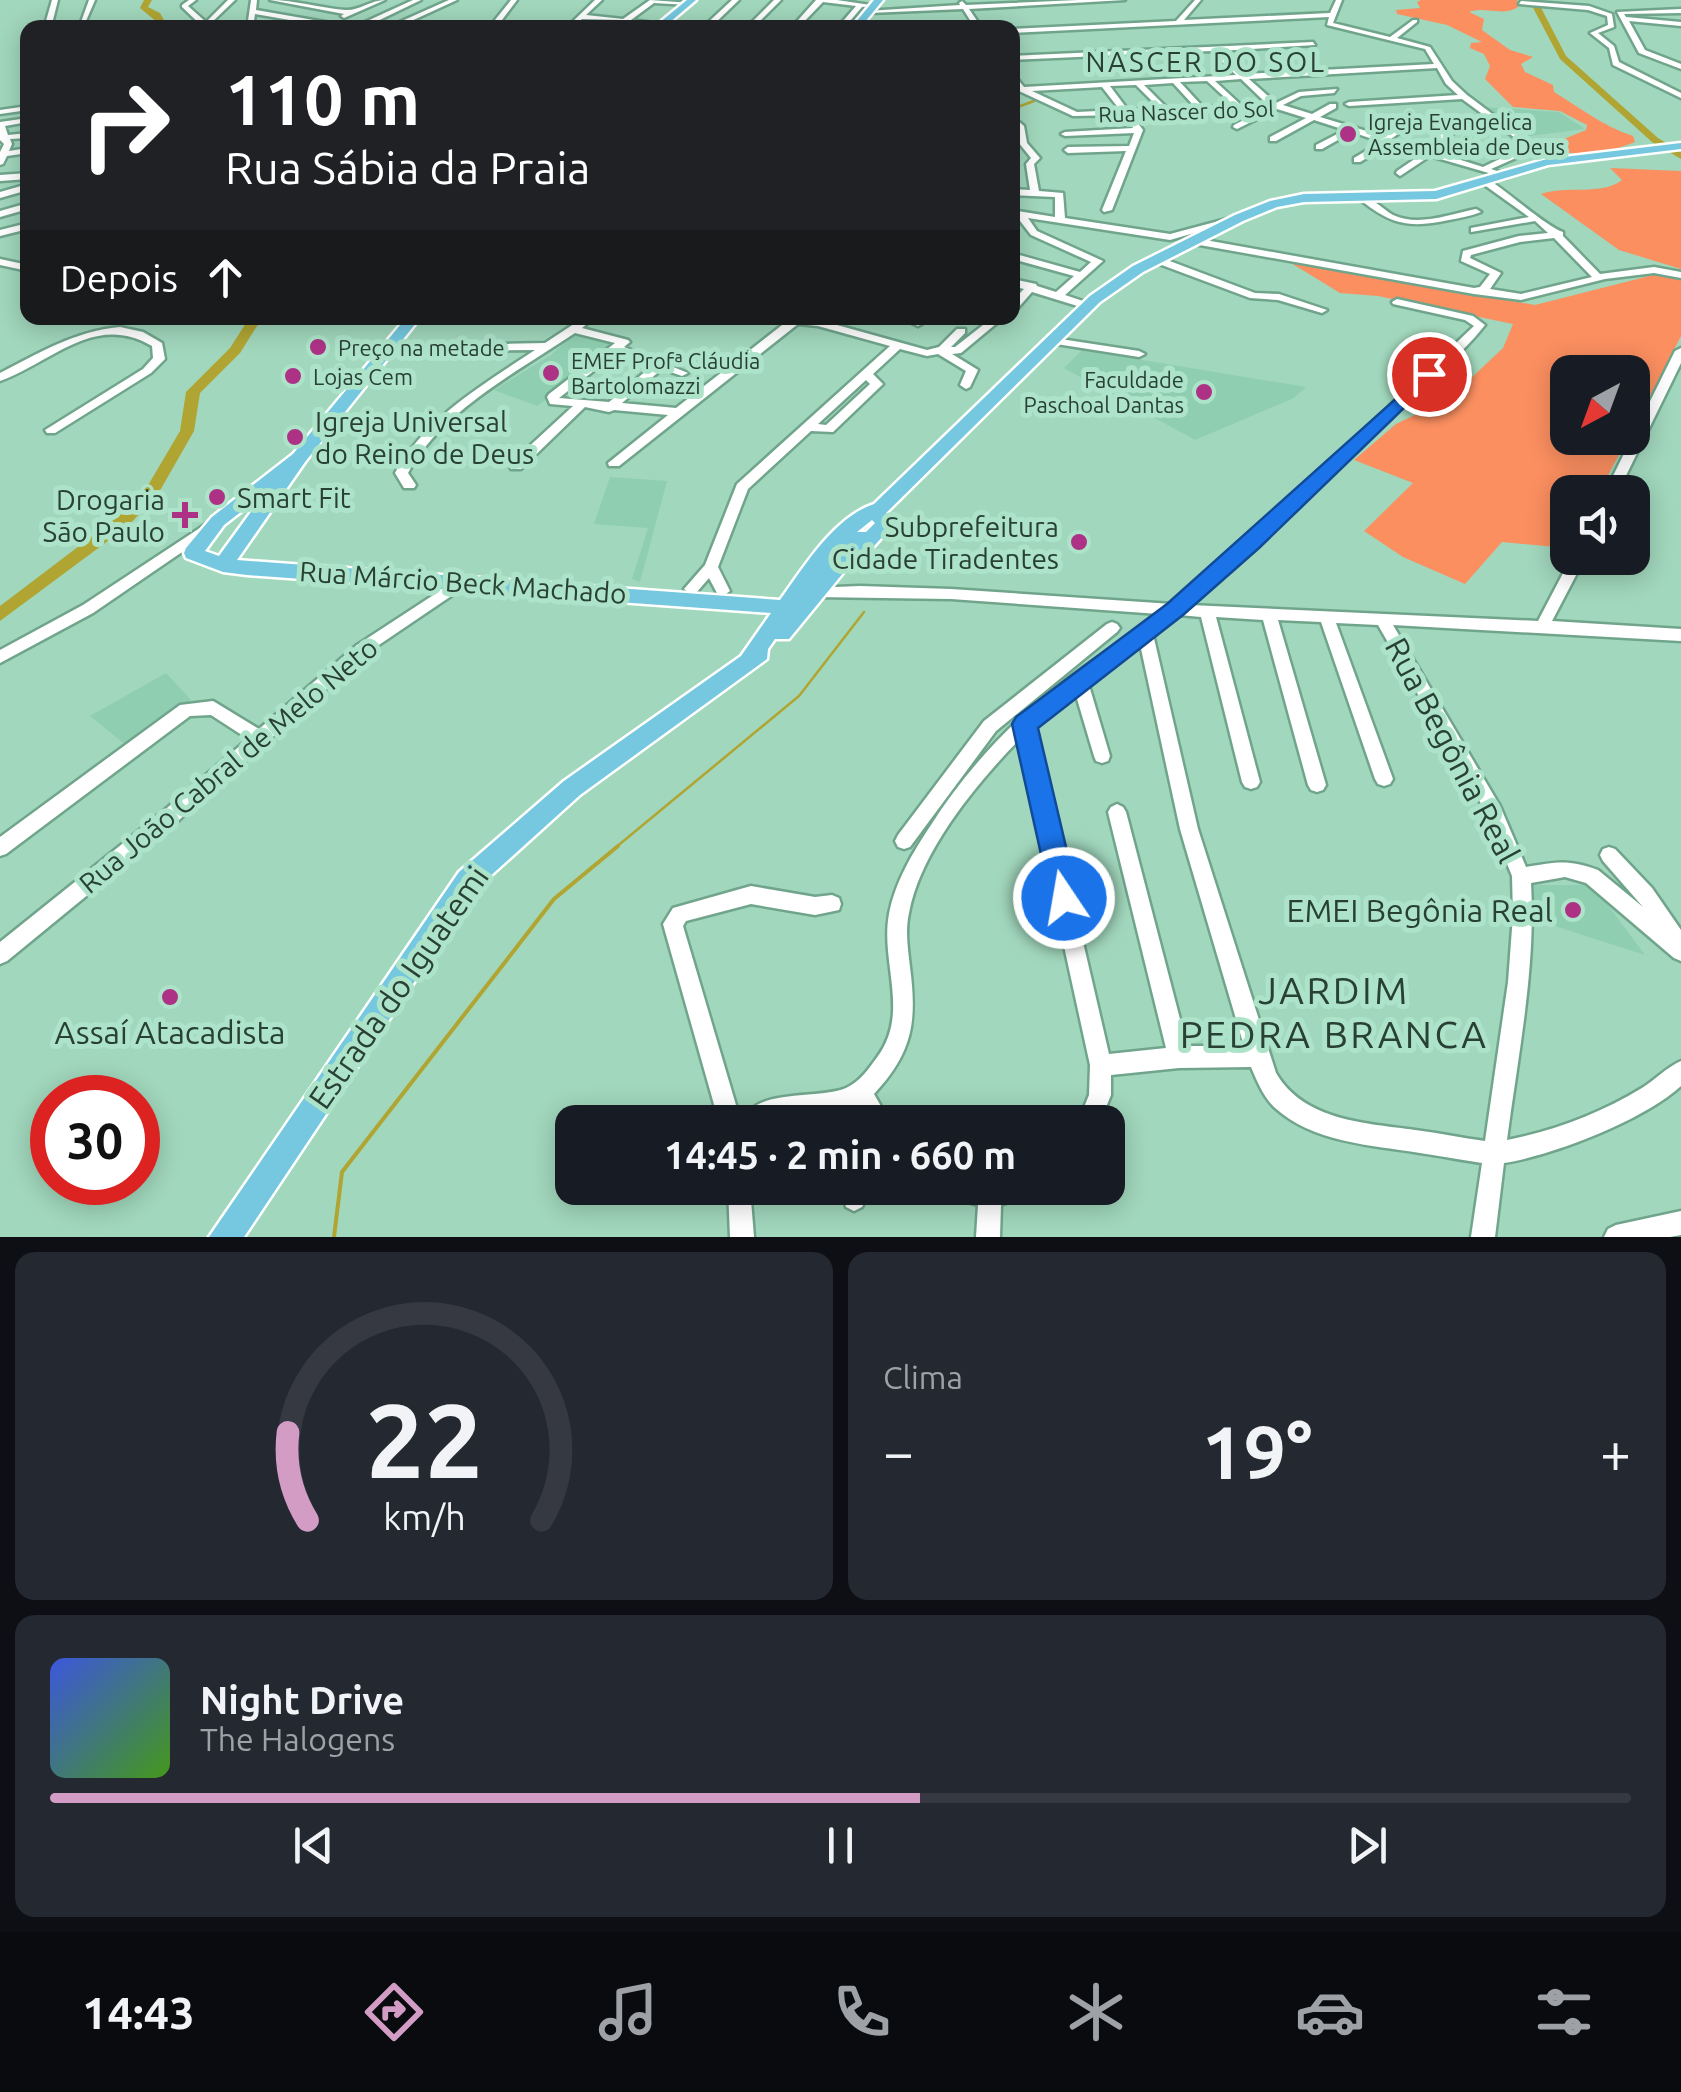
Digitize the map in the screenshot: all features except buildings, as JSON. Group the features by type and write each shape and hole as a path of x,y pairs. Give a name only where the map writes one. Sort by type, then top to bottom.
{"main road":[{"path":"667,20 690,2"},
{"path":"1054,341 1088,306 1126,276 1240,218 1294,200 1436,196 1484,176 1503,176 1558,160 1671,147"},
{"path":"376,363 400,325"},
{"path":"222,565 299,458 408,325"},
{"name":"Estrada do Iguatemi","path":"224,1237 468,880 545,808 782,635 813,571 1000,394 1039,372 1029,365 1054,341"},
{"path":"198,557 193,549 226,516 299,458"},
{"path":"226,516 246,509 262,514"},
{"name":"Estrada do Iguatemi","path":"749,660 774,628 837,566 877,512"},
{"path":"246,533 242,552 252,567"},
{"name":"Rua Márcio Beck Machado","path":"198,557 222,565 682,593 750,603 801,602"},
{"name":"Rua Márcio Beck Machado","path":"682,593 723,591 801,602"},
{"path":"750,603 764,612 774,628"}],"street":[{"path":"193,0 184,6 199,20"},
{"path":"213,20 232,0"},
{"path":"251,20 254,0"},
{"path":"273,0 352,13"},
{"path":"357,0 378,2"},
{"path":"372,20 418,0"},
{"path":"408,20 454,0"},
{"path":"498,20 514,0"},
{"path":"577,20 599,0"},
{"path":"627,20 655,0 690,2"},
{"path":"667,0 690,2"},
{"path":"714,20 736,0"},
{"path":"757,20 778,0"},
{"path":"801,20 820,0 874,6 1122,0"},
{"path":"1178,23 1198,0"},
{"path":"1339,0 1327,21 1430,49 1438,66 1464,97 1527,143 1484,176"},
{"path":"1649,0 1661,10 1678,38"},
{"path":"334,20 378,2"},
{"path":"1521,3 1589,8 1610,15 1612,26 1594,35 1612,46 1616,63 1681,96"},
{"path":"847,20 860,4"},
{"path":"1681,11 1620,10 1642,52 1681,68"},
{"path":"252,11 308,20"},
{"path":"1020,31 1330,15"},
{"path":"580,17 620,19"},
{"path":"1624,19 1681,24"},
{"path":"1195,50 1214,21"},
{"path":"1392,38 1415,21"},
{"path":"1020,58 1313,44"},
{"path":"1213,48 1276,106"},
{"path":"1020,89 1438,66"},
{"path":"1631,67 1681,84"},
{"path":"1236,127 1300,94 1330,89 1309,73"},
{"path":"1278,75 1300,94"},
{"path":"1208,78 1238,107"},
{"path":"1651,80 1667,79"},
{"path":"1174,80 1201,109"},
{"path":"1138,82 1166,111"},
{"path":"1104,84 1139,130"},
{"path":"1067,86 1090,114"},
{"name":"Rua Nascer do Sol","path":"1020,90 1068,112 1090,114 1276,106 1425,152 1484,176 1560,234 1566,246 1601,278"},
{"path":"1349,104 1464,97"},
{"path":"1272,140 1332,106"},
{"path":"1177,110 1188,122"},
{"path":"1319,147 1367,118"},
{"path":"1400,173 1466,121"},
{"path":"0,124 4,138 2,157"},
{"path":"1357,160 1406,124"},
{"path":"1020,126 1023,143 1036,158 1030,164 1035,192"},
{"path":"1065,134 1139,130"},
{"path":"1107,210 1139,130"},
{"path":"1068,150 1130,148"},
{"path":"1020,172 1031,172"},
{"path":"1020,192 1061,196 1060,218"},
{"path":"1362,196 1385,216 1405,224 1476,212"},
{"path":"1020,214 1170,237 1240,218"},
{"path":"1020,218 1034,233 1097,260 1059,295"},
{"path":"1474,230 1538,218"},
{"path":"1448,219 1502,242"},
{"path":"1480,290 1496,272 1464,259 1467,254 1502,242 1560,234"},
{"path":"1194,240 1521,297 1654,270 1681,275"},
{"path":"1020,258 1081,275"},
{"path":"1156,259 1254,296 1279,298 1322,310"},
{"path":"1020,284 1088,306"},
{"path":"1020,299 1032,286"},
{"path":"808,1105 826,1104 860,1092 894,1050 904,1029 898,914 909,885 965,792 1010,739 1079,679 1175,610 1336,465 1480,324 1396,302"},
{"path":"409,485 402,468 424,441 462,407 580,325"},
{"path":"614,462 789,325"},
{"path":"825,325 921,352 957,351 989,325"},
{"path":"0,378 109,328 144,336 158,345 160,355 152,367 51,430"},
{"path":"574,330 620,345 682,373"},
{"path":"941,350 962,332"},
{"path":"1054,341 1139,354"},
{"path":"620,345 553,397 559,403 680,412"},
{"path":"390,348 550,346"},
{"path":"682,593 711,566 742,487 897,346"},
{"path":"941,350 970,367 973,375 966,385"},
{"path":"1619,475 1681,351"},
{"path":"610,408 660,365"},
{"path":"516,466 581,405"},
{"path":"0,657 76,617 226,516"},
{"path":"155,566 198,557"},
{"path":"711,566 723,591"},
{"path":"1543,625 1569,575"},
{"name":"Rua João Cabral de Melo Neto","path":"0,954 362,649 461,582"},
{"name":"Rua Márcio Beck Machado","path":"801,602 1207,611 1543,625 1681,635"},
{"path":"1207,611 1252,782"},
{"path":"1269,614 1317,785"},
{"path":"1327,619 1384,779"},
{"name":"Rua Begônia Real","path":"1383,621 1494,812 1520,876 1523,915 1518,982 1483,1237"},
{"path":"904,841 990,726 1112,628"},
{"path":"1145,631 1189,829 1258,1056 1267,1080 1284,1102 1324,1124 1494,1153 1584,1128 1657,1091 1681,1072"},
{"path":"1079,679 1102,756"},
{"path":"0,848 186,710 213,708 260,738"},
{"path":"1024,724 1101,1065 1096,1105"},
{"path":"990,726 1010,739"},
{"path":"1117,812 1178,1057"},
{"path":"1610,855 1644,894 1681,949"},
{"path":"1520,876 1565,869 1591,876 1681,949"},
{"path":"725,1105 672,927 680,914 751,895 815,906 832,904"},
{"path":"1101,1065 1178,1057 1258,1056"},
{"path":"860,1092 866,1105"},
{"path":"740,1205 742,1237"},
{"path":"988,1237 990,1205"},
{"path":"1616,1237 1667,1230"}],"shaded area":[{"path":"1517,0 1518,7 1512,10 1469,12 1484,19 1482,30 1510,50 1533,57 1521,64 1525,72 1553,85 1554,92 1633,136 1635,142 1600,152 1563,152 1567,146 1564,139 1586,130 1587,125 1560,111 1513,107 1485,79 1490,66 1484,54 1470,48 1471,43 1482,42 1447,25 1397,14 1396,10 1420,8 1417,2"},
{"path":"1483,107 1559,112 1585,129 1523,137"},
{"path":"1610,168 1681,171 1681,269 1619,250 1541,194 1614,185 1622,180"},
{"path":"1291,263 1535,305 1653,275 1681,279 1681,336 1650,396 1650,355 1550,355 1550,455 1619,455 1608,475 1550,475 1550,546 1502,542 1465,584 1403,557 1364,531 1413,483 1354,460 1396,424 1450,398 1503,348 1513,324 1378,296 1340,293"},
{"name":"EMEF Profª Cláudia Bartolomazzi","path":"577,332 621,343 537,406 494,390 551,355"},
{"name":"Faculdade Paschoal Dantas","path":"1082,350 1306,387 1294,398 1195,440 1064,368"},
{"path":"610,477 667,481 640,582 632,579 648,528 594,524"},
{"path":"166,673 191,700 127,746 90,716"},
{"name":"EMEI Begônia Real","path":"1533,885 1585,885 1604,900 1645,955 1536,920"}],"waterway":[{"path":"148,0 144,8 160,20"},
{"path":"1533,0 1563,57 1655,140 1681,156"},
{"path":"1020,106 1034,101"},
{"path":"0,615 122,522 153,490 187,431 193,392 235,350 251,325"},
{"path":"615,848 799,696 864,612"},
{"path":"334,1237 342,1172 554,899 618,846"}],"place":[{"name":"Igreja Evangelica Assembleia de Deus","path":"1348,134"},
{"name":"Preço na metade","path":"318,347"},
{"name":"EMEF Profª Cláudia Bartolomazzi","path":"551,373"},
{"name":"Lojas Cem","path":"293,376"},
{"name":"Faculdade Paschoal Dantas","path":"1204,392"},
{"name":"Igreja Universal do Reino de Deus","path":"295,437"},
{"name":"Smart Fit","path":"217,497"},
{"name":"Drogaria São Paulo","path":"185,515"},
{"name":"Subprefeitura Cidade Tiradentes","path":"1079,542"},
{"name":"EMEI Begônia Real","path":"1573,910"},
{"name":"Assaí Atacadista","path":"170,997"}],"district":[{"name":"NASCER DO SOL","path":"1206,61"},
{"name":"JARDIM PEDRA BRANCA","path":"1334,1012"}],"route":[{"path":"1064,898 1024,724 1175,610 1336,465 1429,374"}]}
